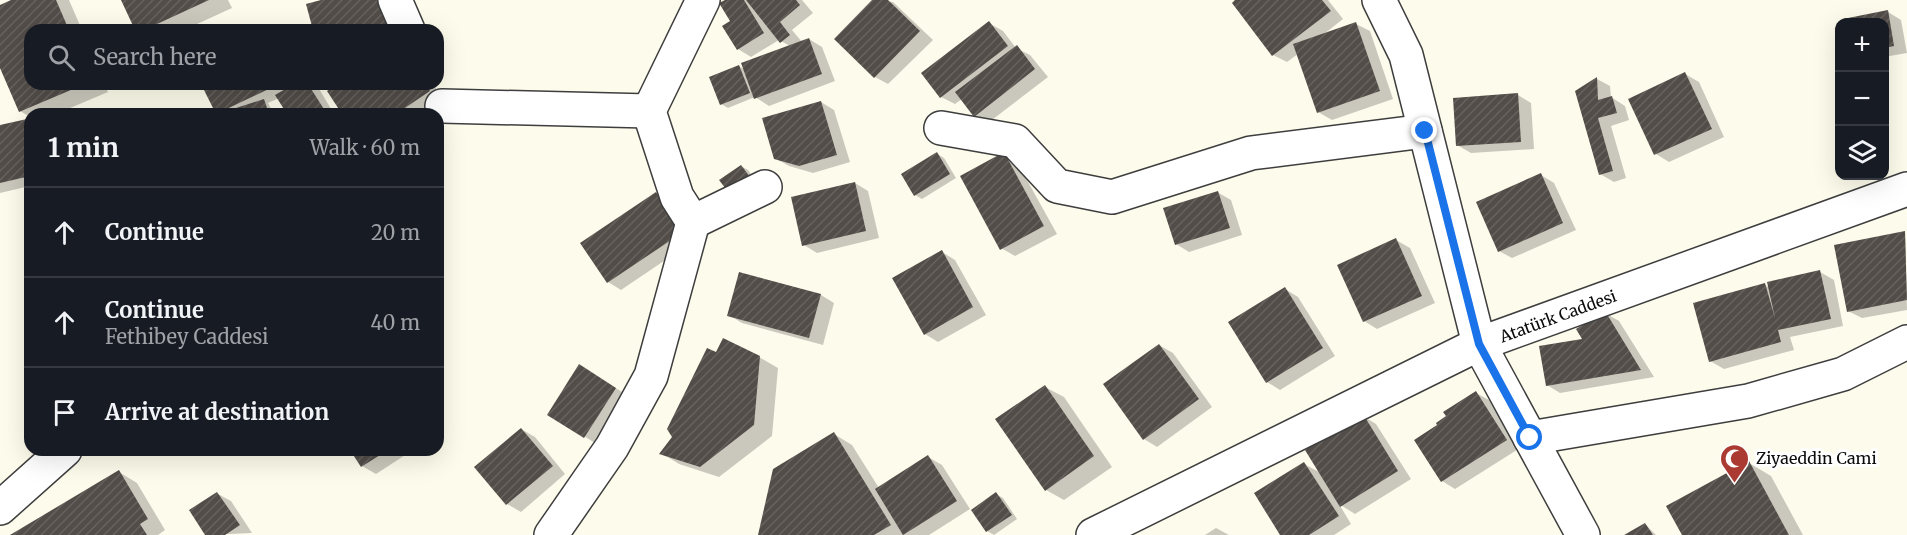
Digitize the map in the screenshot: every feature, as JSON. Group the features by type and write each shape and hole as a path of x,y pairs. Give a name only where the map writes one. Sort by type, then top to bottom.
{"street":[{"path":"395,0 405,24"},
{"path":"551,535 612,447 651,376 693,222 677,197 649,111 703,0"},
{"path":"1379,0 1406,55 1479,344 1583,535"},
{"path":"437,101 649,111"},
{"path":"941,128 1015,141 1057,186 1112,197 1251,153 1425,131"},
{"path":"693,222 765,187"},
{"name":"Atatürk Caddesi","path":"1093,535 1479,344 1907,189"},
{"path":"1530,438 1748,401 1843,374 1907,342"},
{"path":"0,508 59,456"}],"building":[{"path":"11,0 56,0 66,24 24,24 24,90 71,90 19,112 0,68 0,5"},
{"path":"121,0 209,0 157,24 132,24"},
{"path":"321,0 381,0 387,24 311,24 306,4"},
{"path":"725,0 744,0 764,33 737,50 722,26 730,21 719,3"},
{"path":"746,0 796,0 800,5 780,22 790,35 780,43"},
{"path":"872,0 888,0 920,31 874,78 834,39"},
{"path":"1235,0 1322,0 1331,11 1272,56 1232,3"},
{"path":"1888,10 1894,46 1889,47 1889,18 1848,18"},
{"path":"989,21 1008,46 940,98 921,73"},
{"path":"1356,22 1380,91 1317,113 1293,44"},
{"path":"809,38 822,74 754,99 741,63"},
{"path":"1017,45 1035,69 974,117 955,92"},
{"path":"739,65 750,93 720,105 709,77"},
{"path":"1685,72 1712,129 1654,155 1628,99"},
{"path":"1597,77 1598,100 1612,96 1617,113 1598,118 1613,171 1599,175 1575,91"},
{"path":"204,90 267,90 229,108 213,108"},
{"path":"284,90 312,90 323,108 283,108 275,95"},
{"path":"327,91 430,91 405,108 338,108"},
{"path":"1518,93 1521,142 1456,146 1453,98"},
{"path":"264,99 267,108 236,108"},
{"path":"821,101 837,155 799,166 774,159 762,118"},
{"path":"24,120 24,177 0,183 0,125"},
{"path":"937,152 950,174 914,196 901,174"},
{"path":"1004,152 1044,226 1000,250 960,176"},
{"path":"741,165 753,181 732,197 719,180"},
{"path":"1541,173 1563,223 1498,252 1476,202"},
{"path":"855,182 866,231 802,246 791,197"},
{"path":"1218,191 1230,228 1175,245 1163,208"},
{"path":"656,192 683,232 607,283 580,243"},
{"path":"1905,231 1907,300 1847,312 1834,245"},
{"path":"1396,238 1422,296 1363,322 1337,265"},
{"path":"942,250 973,307 924,335 892,278"},
{"path":"1820,270 1831,319 1778,330 1781,342 1709,362 1693,303 1765,283 1775,318 1767,282"},
{"path":"739,272 821,294 809,338 727,316"},
{"path":"1285,287 1323,348 1266,383 1228,322"},
{"path":"1605,311 1641,370 1546,386 1539,346 1582,339 1576,329"},
{"path":"723,338 760,356 754,425 700,467 659,454 672,437 667,429 707,348 716,352"},
{"path":"1159,344 1199,399 1143,440 1103,384"},
{"path":"579,364 616,388 584,438 547,415"},
{"path":"1045,385 1094,456 1045,491 995,419"},
{"path":"1476,391 1507,440 1441,482 1414,440 1437,425 1436,423 1446,416 1443,412"},
{"path":"1363,414 1398,471 1340,507 1305,450"},
{"path":"521,428 553,466 506,505 474,467"},
{"path":"834,432 891,525 874,535 758,535 773,469"},
{"path":"928,455 957,501 903,535 875,489"},
{"path":"354,456 378,456 361,467"},
{"name":"Ziyaeddin Cami","path":"1749,461 1789,535 1682,535 1666,506"},
{"path":"1304,462 1339,516 1309,535 1280,535 1254,493"},
{"path":"119,470 148,519 140,524 147,535 10,535"},
{"path":"217,492 240,525 225,535 205,535 189,510"},
{"path":"996,492 1012,515 986,532 971,510"},
{"path":"1645,523 1653,535 1624,535"}],"place":[{"name":"Ziyaeddin Cami","path":"1735,484"}],"route":[{"path":"1425,131 1479,344 1530,438"}]}
